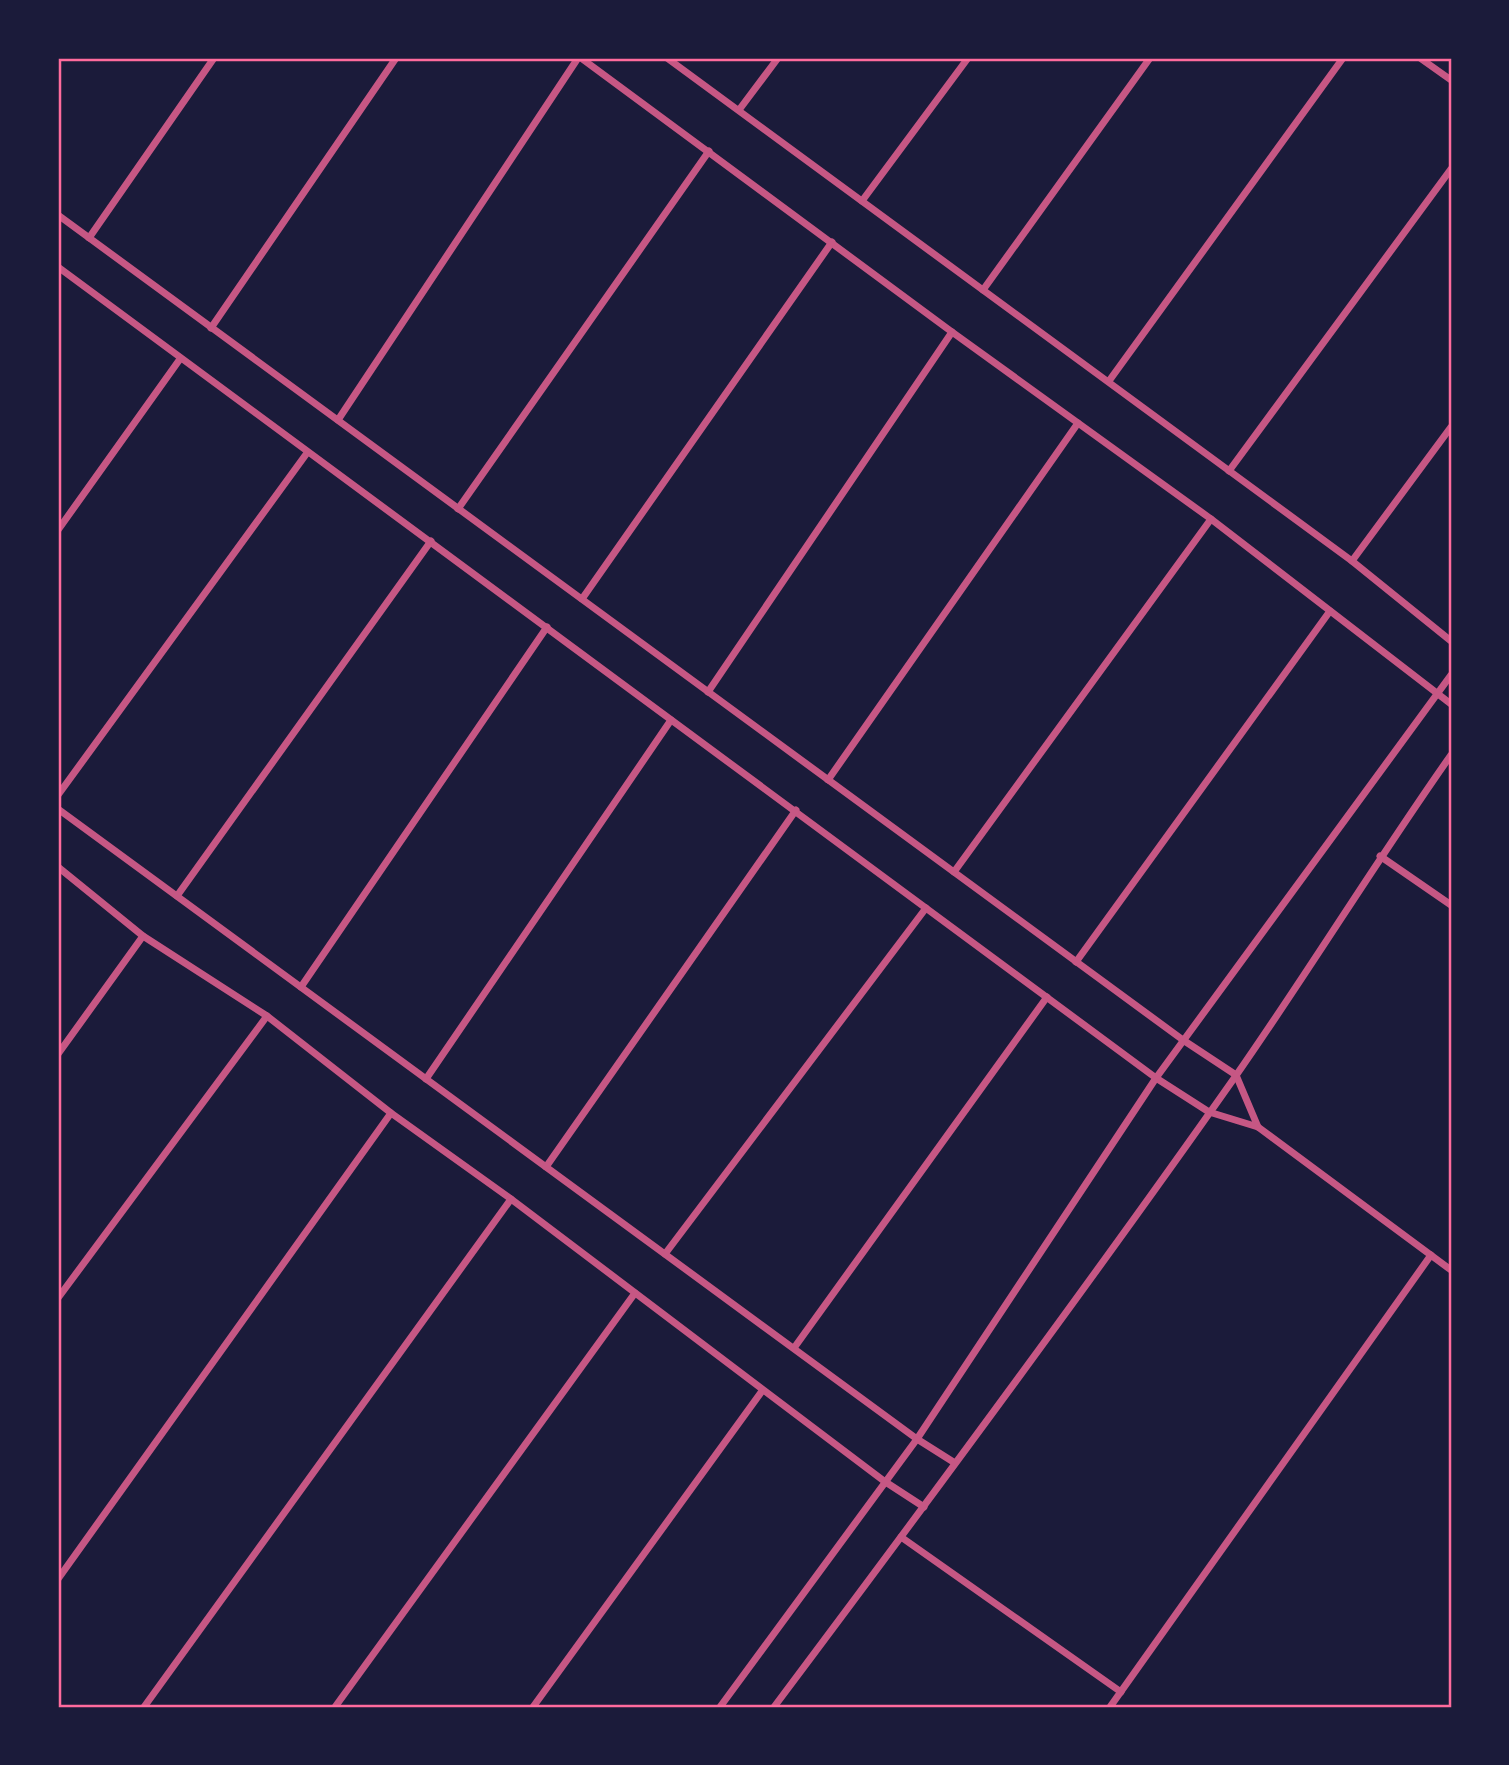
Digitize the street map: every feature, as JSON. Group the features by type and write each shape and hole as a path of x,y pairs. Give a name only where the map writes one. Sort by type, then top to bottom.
{"street":[{"path":"89,238 214,58"},
{"path":"211,328 396,58"},
{"path":"338,420 579,58 709,151 951,332 1211,519 1451,705"},
{"path":"667,58 1352,561 1451,641"},
{"path":"738,110 778,58"},
{"path":"862,201 968,58"},
{"path":"983,290 1150,58"},
{"path":"1109,381 1343,58"},
{"path":"1420,58 1451,80"},
{"path":"458,509 709,151"},
{"path":"1229,471 1451,169"},
{"path":"58,215 1076,962 1236,1075 1258,1127"},
{"path":"582,599 832,242"},
{"path":"58,267 1156,1078 1209,1112 1258,1127 1451,1270"},
{"path":"708,692 951,332"},
{"path":"58,530 180,359"},
{"path":"828,780 1078,423"},
{"path":"1352,561 1451,427"},
{"path":"58,795 307,453"},
{"path":"954,872 1211,519"},
{"path":"177,896 431,541"},
{"path":"1076,962 1330,611"},
{"path":"300,987 547,627"},
{"path":"720,1707 917,1439 1156,1078 1451,675"},
{"path":"426,1079 671,720"},
{"path":"774,1707 924,1507 1236,1075 1380,856 1451,755"},
{"path":"58,809 917,1439 955,1463"},
{"path":"546,1167 796,810"},
{"path":"1380,856 1451,905"},
{"path":"58,867 143,936 267,1016 391,1113 511,1199 762,1391 884,1481 924,1507"},
{"path":"665,1254 926,908"},
{"path":"58,1054 143,936"},
{"path":"794,1348 1046,997"},
{"path":"58,1298 267,1016"},
{"path":"58,1578 391,1113"},
{"path":"144,1707 511,1199"},
{"path":"1110,1707 1431,1255"},
{"path":"335,1707 635,1293"},
{"path":"533,1707 762,1391"},
{"path":"901,1537 1121,1692"}]}
